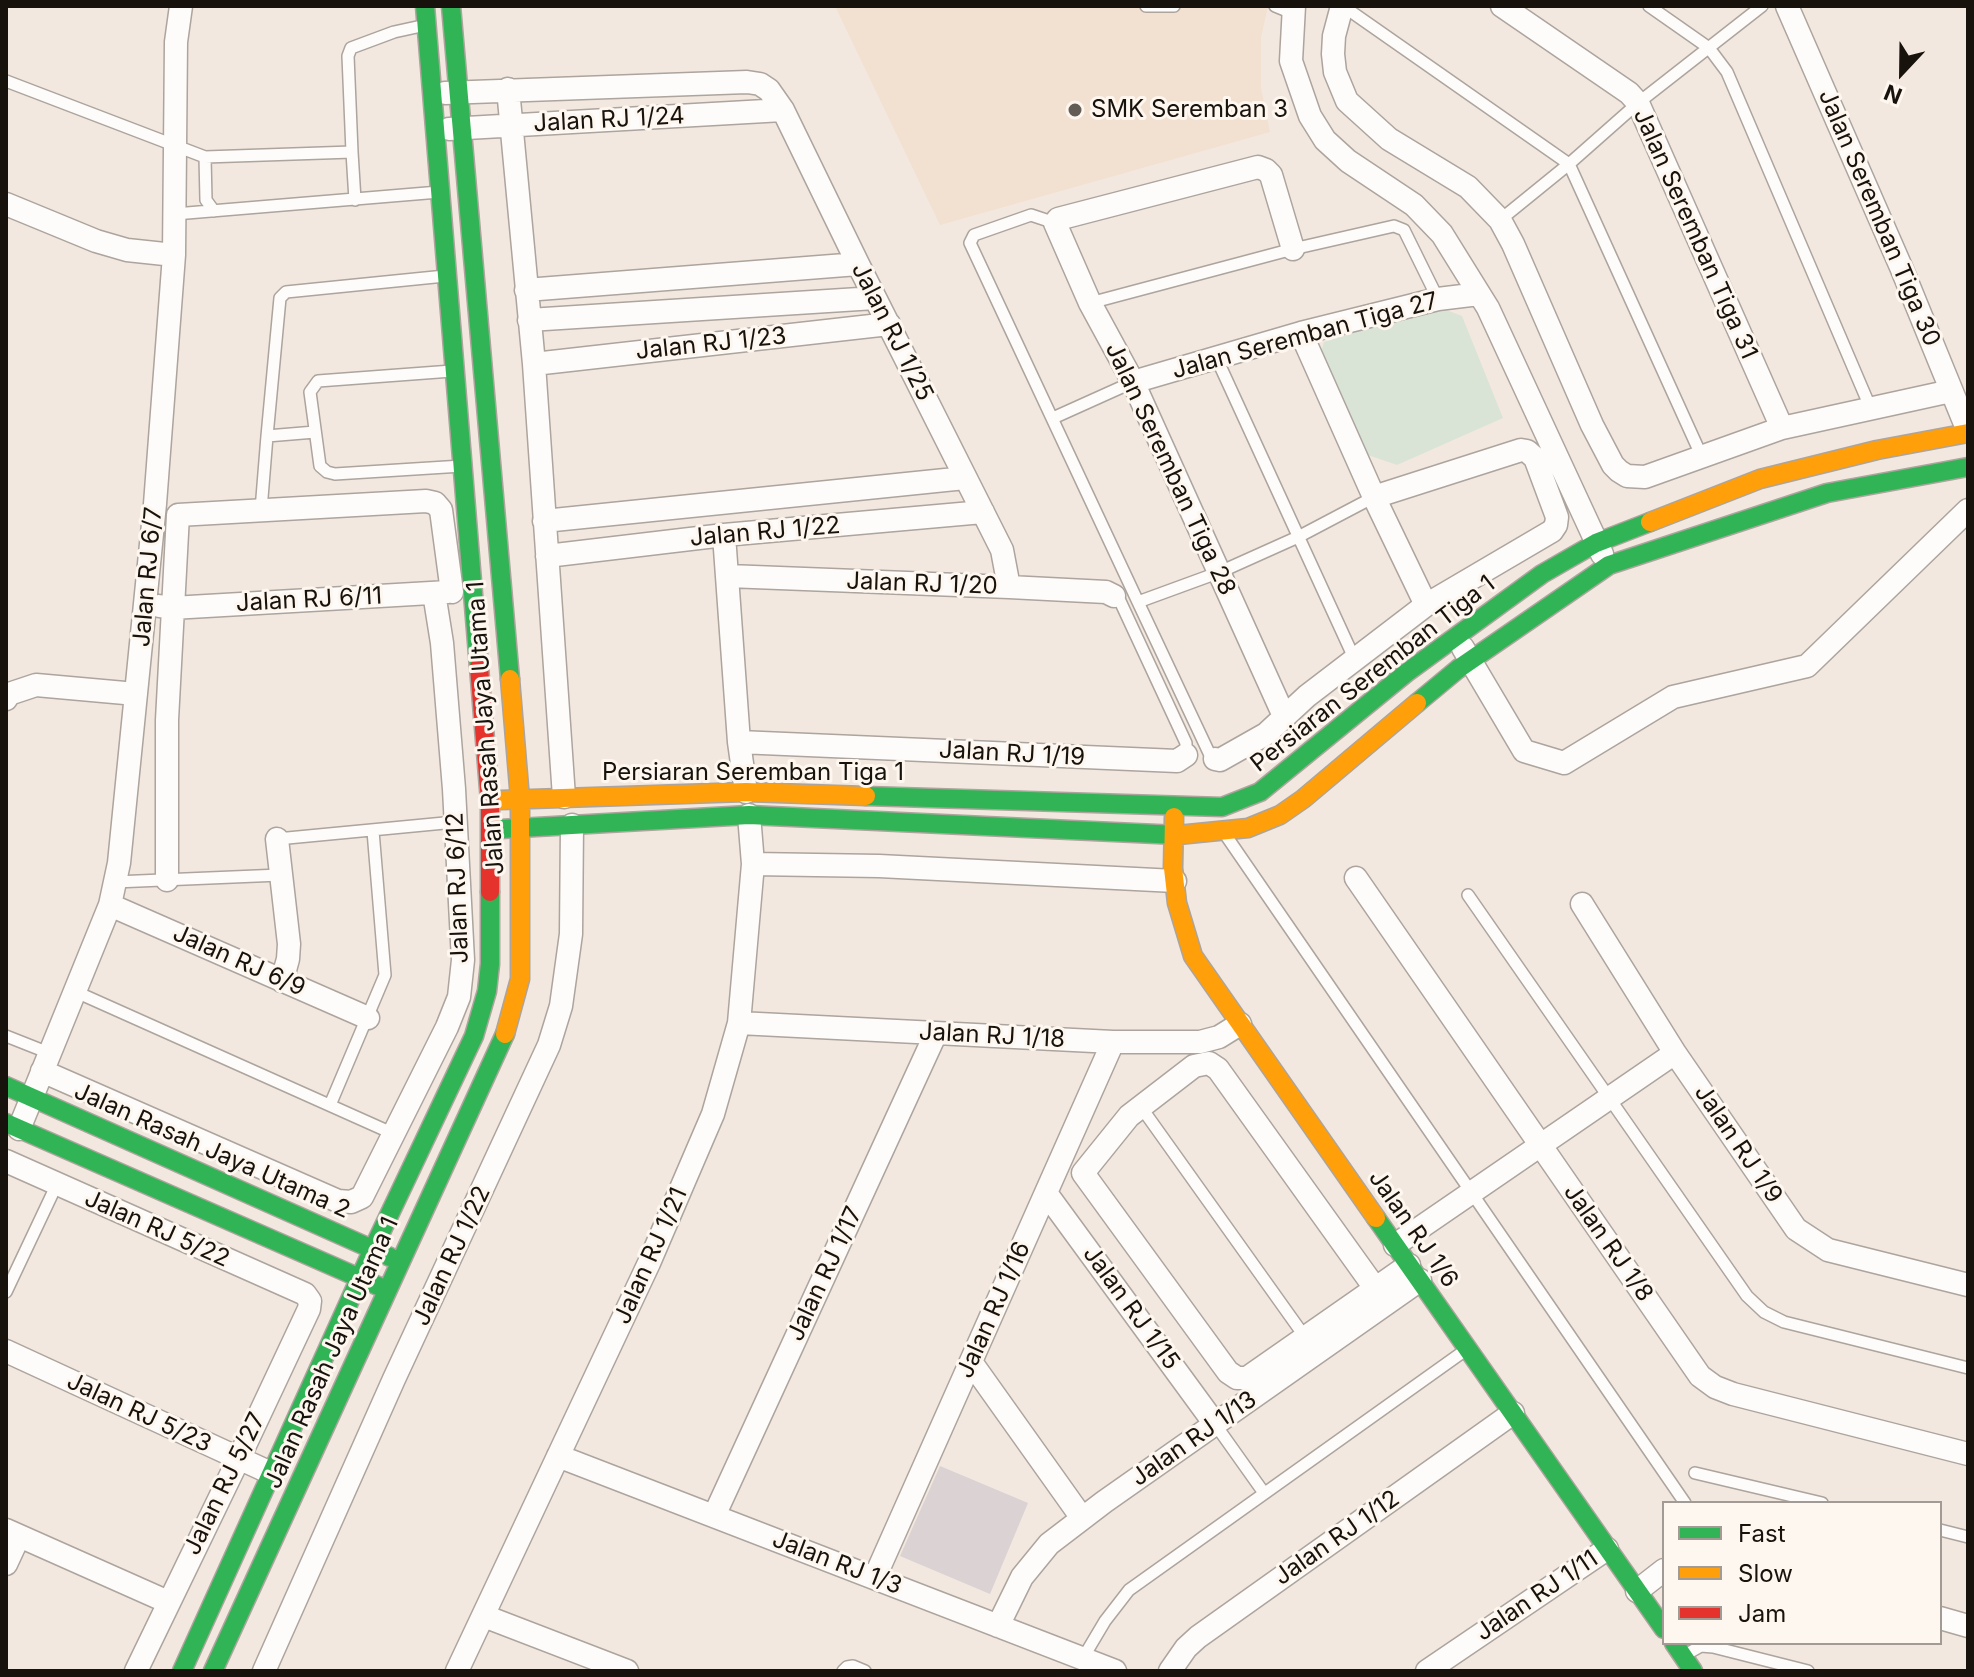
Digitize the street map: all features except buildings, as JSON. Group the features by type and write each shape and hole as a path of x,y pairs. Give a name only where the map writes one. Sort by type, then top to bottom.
{"main road":[{"name":"Jalan Rasah Jaya Utama 1","path":"213,1671 504,1036 520,979 520,799 451,6"},
{"name":"Jalan Rasah Jaya Utama 1","path":"182,1671 360,1277 474,1036 490,964 490,801 453,592 462,466 426,16"},
{"name":"Persiaran Seremban Tiga 1","path":"490,801 746,792 1222,807 1260,792 1406,673 1542,574 1596,543 1760,479 1877,450 1968,432"},
{"name":"Persiaran Seremban Tiga 1","path":"491,830 749,815 1173,835 1248,828 1280,815 1303,799 1471,660 1609,565 1827,493 1968,467"},
{"path":"746,792 749,815"},
{"name":"Jalan RJ 1/6","path":"1175,807 1176,892 1193,956 1662,1626"},
{"path":"1176,892 1195,859 1207,846 1248,828"},
{"name":"Jalan Rasah Jaya Utama 2","path":"6,1086 399,1261"},
{"path":"13,1126 388,1291"}],"street":[{"name":"Jalan RJ 6/7","path":"13,1126 31,1097 110,905 115,882 155,504 174,255 176,42 181,6"},
{"path":"1342,6 1333,54 1335,72 1347,101 1389,139 1468,187 1500,220 1592,425 1613,465 1627,476 1645,477 1782,428 1951,391"},
{"name":"Jalan Seremban Tiga 31","path":"1502,6 1629,93 1638,103 1782,428"},
{"name":"Jalan Seremban Tiga 30","path":"1787,6 1895,253 1968,432"},
{"path":"1287,8 1291,61 1310,116 1325,140 1348,161 1414,205 1442,234 1488,308 1609,565"},
{"name":"Jalan RJ 1/24","path":"432,94 508,89 760,84"},
{"name":"Jalan RJ 1/25","path":"760,84 769,90 783,110 1002,550 1009,587"},
{"path":"508,89 534,364 564,797"},
{"name":"Jalan RJ 1/24","path":"435,131 783,110"},
{"path":"1055,223 1058,219 1258,167 1271,175 1293,249"},
{"path":"6,204 96,241 127,250 174,255"},
{"name":"Jalan Seremban Tiga 28","path":"1055,223 1090,303 1133,382 1284,716"},
{"path":"526,290 858,264"},
{"name":"Jalan Seremban Tiga 27","path":"1133,382 1301,333 1438,299 1479,294"},
{"name":"Jalan RJ 1/23","path":"529,320 875,298"},
{"name":"Jalan RJ 1/23","path":"534,364 889,324"},
{"path":"1301,333 1426,605"},
{"path":"1215,759 1220,760 1266,734 1284,716 1426,605 1552,531 1556,525 1557,517 1535,458 1527,451 1516,450 1374,497"},
{"name":"Jalan RJ 1/22","path":"544,521 965,478"},
{"name":"Jalan RJ 6/12","path":"45,1062 338,1201 351,1202 362,1197 459,997 463,960 442,643 453,592 441,510 435,503 426,501 261,510"},
{"path":"167,880 167,720 178,515 261,510"},
{"path":"1455,638 1524,751 1564,763 1673,697 1807,666 1968,510"},
{"name":"Jalan RJ 1/22","path":"547,556 724,535 983,512"},
{"path":"724,535 739,742 746,792"},
{"name":"Jalan RJ 1/20","path":"728,576 1106,592 1114,596"},
{"name":"Jalan RJ 6/11","path":"145,605 172,608 453,592"},
{"path":"6,699 9,694 36,685 136,694"},
{"name":"Jalan RJ 1/19","path":"739,742 1177,761 1186,755"},
{"name":"Jalan RJ 1/21","path":"457,1671 649,1263 713,1114 739,1023 753,864 749,815"},
{"name":"Jalan RJ 1/22","path":"264,1671 394,1379 549,1045 561,1006 571,934 572,825"},
{"path":"277,839 289,944 282,981"},
{"path":"753,864 879,866 1176,892"},
{"name":"Jalan RJ 1/8","path":"1356,878 1700,1376 1733,1394 1968,1454"},
{"name":"Jalan RJ 1/9","path":"1582,904 1675,1053 1796,1229 1828,1250 1968,1285"},
{"name":"Jalan RJ 6/9","path":"110,905 368,1018"},
{"name":"Jalan RJ 1/18","path":"739,1023 1113,1042 1212,1040 1240,1024"},
{"name":"Jalan RJ 1/17","path":"714,1516 936,1033"},
{"path":"1209,1063 1212,1040"},
{"name":"Jalan RJ 1/16","path":"875,1577 1113,1042"},
{"path":"1395,1245 1675,1053"},
{"path":"1083,1173 1111,1136 1141,1107 1194,1066 1209,1063 1218,1069 1375,1288"},
{"path":"1062,1157 1083,1173 1233,1375 1247,1378 1375,1288 1414,1273"},
{"name":"Jalan RJ 5/22","path":"6,1161 308,1297"},
{"name":"Jalan RJ 1/15","path":"1046,1193 1215,1424"},
{"name":"Jalan RJ 1/13","path":"998,1626 1022,1577 1049,1544 1215,1424 1414,1273"},
{"name":"Jalan RJ 5/27","path":"136,1671 309,1309 308,1297"},
{"name":"Jalan RJ 5/23","path":"6,1351 273,1474"},
{"path":"971,1362 1082,1518"},
{"name":"Jalan RJ 1/12","path":"1170,1671 1198,1637 1513,1413"},
{"name":"Jalan RJ 1/3","path":"558,1456 1115,1671"},
{"path":"6,1564 13,1533 168,1602"},
{"name":"Jalan RJ 1/11","path":"1427,1671 1607,1549"},
{"path":"1637,1591 1662,1572"},
{"path":"484,1616 627,1671"},
{"path":"1942,1619 1968,1626"}],"lane":[{"path":"1146,6 1174,6"},
{"path":"1342,6 1569,164 1702,457"},
{"path":"1649,6 1709,48 1727,72 1871,409"},
{"path":"1500,220 1638,103 1762,6"},
{"path":"355,200 348,56 351,48 426,16"},
{"path":"6,81 205,157 352,152"},
{"path":"205,157 206,200 214,211"},
{"path":"175,214 440,192"},
{"path":"1055,223 1031,215 974,235 970,243 1210,755 1215,759"},
{"path":"1090,303 1386,227 1404,230 1438,299"},
{"path":"261,510 280,298 286,292 446,275"},
{"path":"1216,357 1355,660"},
{"path":"454,371 318,381 310,392 320,466 327,472 462,466"},
{"path":"1053,418 1133,382"},
{"path":"267,436 315,432"},
{"path":"1138,602 1220,572 1298,537 1374,497"},
{"path":"155,504 170,508 178,515"},
{"path":"1114,596 1120,601 1186,743 1186,755"},
{"path":"277,839 455,822"},
{"path":"330,1105 381,986 386,964 373,831"},
{"path":"1227,837 1684,1501"},
{"path":"115,882 280,875"},
{"path":"1468,895 1747,1296 1764,1312 1784,1322 1968,1368"},
{"path":"74,991 394,1134"},
{"path":"6,1036 45,1062"},
{"path":"1141,1107 1305,1337"},
{"path":"6,1292 57,1184"},
{"path":"1083,1658 1105,1621 1129,1590 1468,1349"},
{"path":"1215,1424 1264,1493"},
{"path":"1695,1473 1814,1501"},
{"path":"1942,1530 1968,1537"},
{"path":"1683,1657 1701,1646 1713,1647 1808,1671"},
{"path":"843,1671 853,1666 865,1671"}],"shaded area":[{"name":"SMK Seremban 3","path":"835,6 1268,6 1261,37 1261,88 1270,132 940,225"}],"green space":[{"path":"1431,304 1462,316 1503,418 1397,465 1362,453 1318,363 1324,342"}],"traffic: fast":[{"path":"425,6 479,667"},
{"path":"451,6 510,679"},
{"path":"1417,703 1458,669 1609,565 1827,493 1968,467"},
{"path":"866,796 1222,807 1260,792 1406,673 1542,574 1596,543 1650,522"},
{"path":"501,829 749,815 1178,835"},
{"path":"182,1671 373,1249 474,1036 487,991 490,892"},
{"path":"213,1671 505,1034"},
{"path":"6,1086 390,1257"},
{"path":"6,1123 378,1286"},
{"path":"1376,1218 1662,1626"},
{"path":"1675,1645 1693,1671"}],"traffic: slow":[{"path":"1650,522 1760,479 1877,450 1968,433"},
{"path":"505,1034 520,979 520,799 510,679"},
{"path":"1178,835 1248,828 1280,815 1417,703"},
{"path":"501,800 746,792 866,796"},
{"path":"1174,817 1173,868 1177,903 1193,956 1376,1218"}],"traffic: jam":[{"path":"479,667 490,801 490,892"}],"place":[{"name":"SMK Seremban 3","path":"1075,110"}]}
